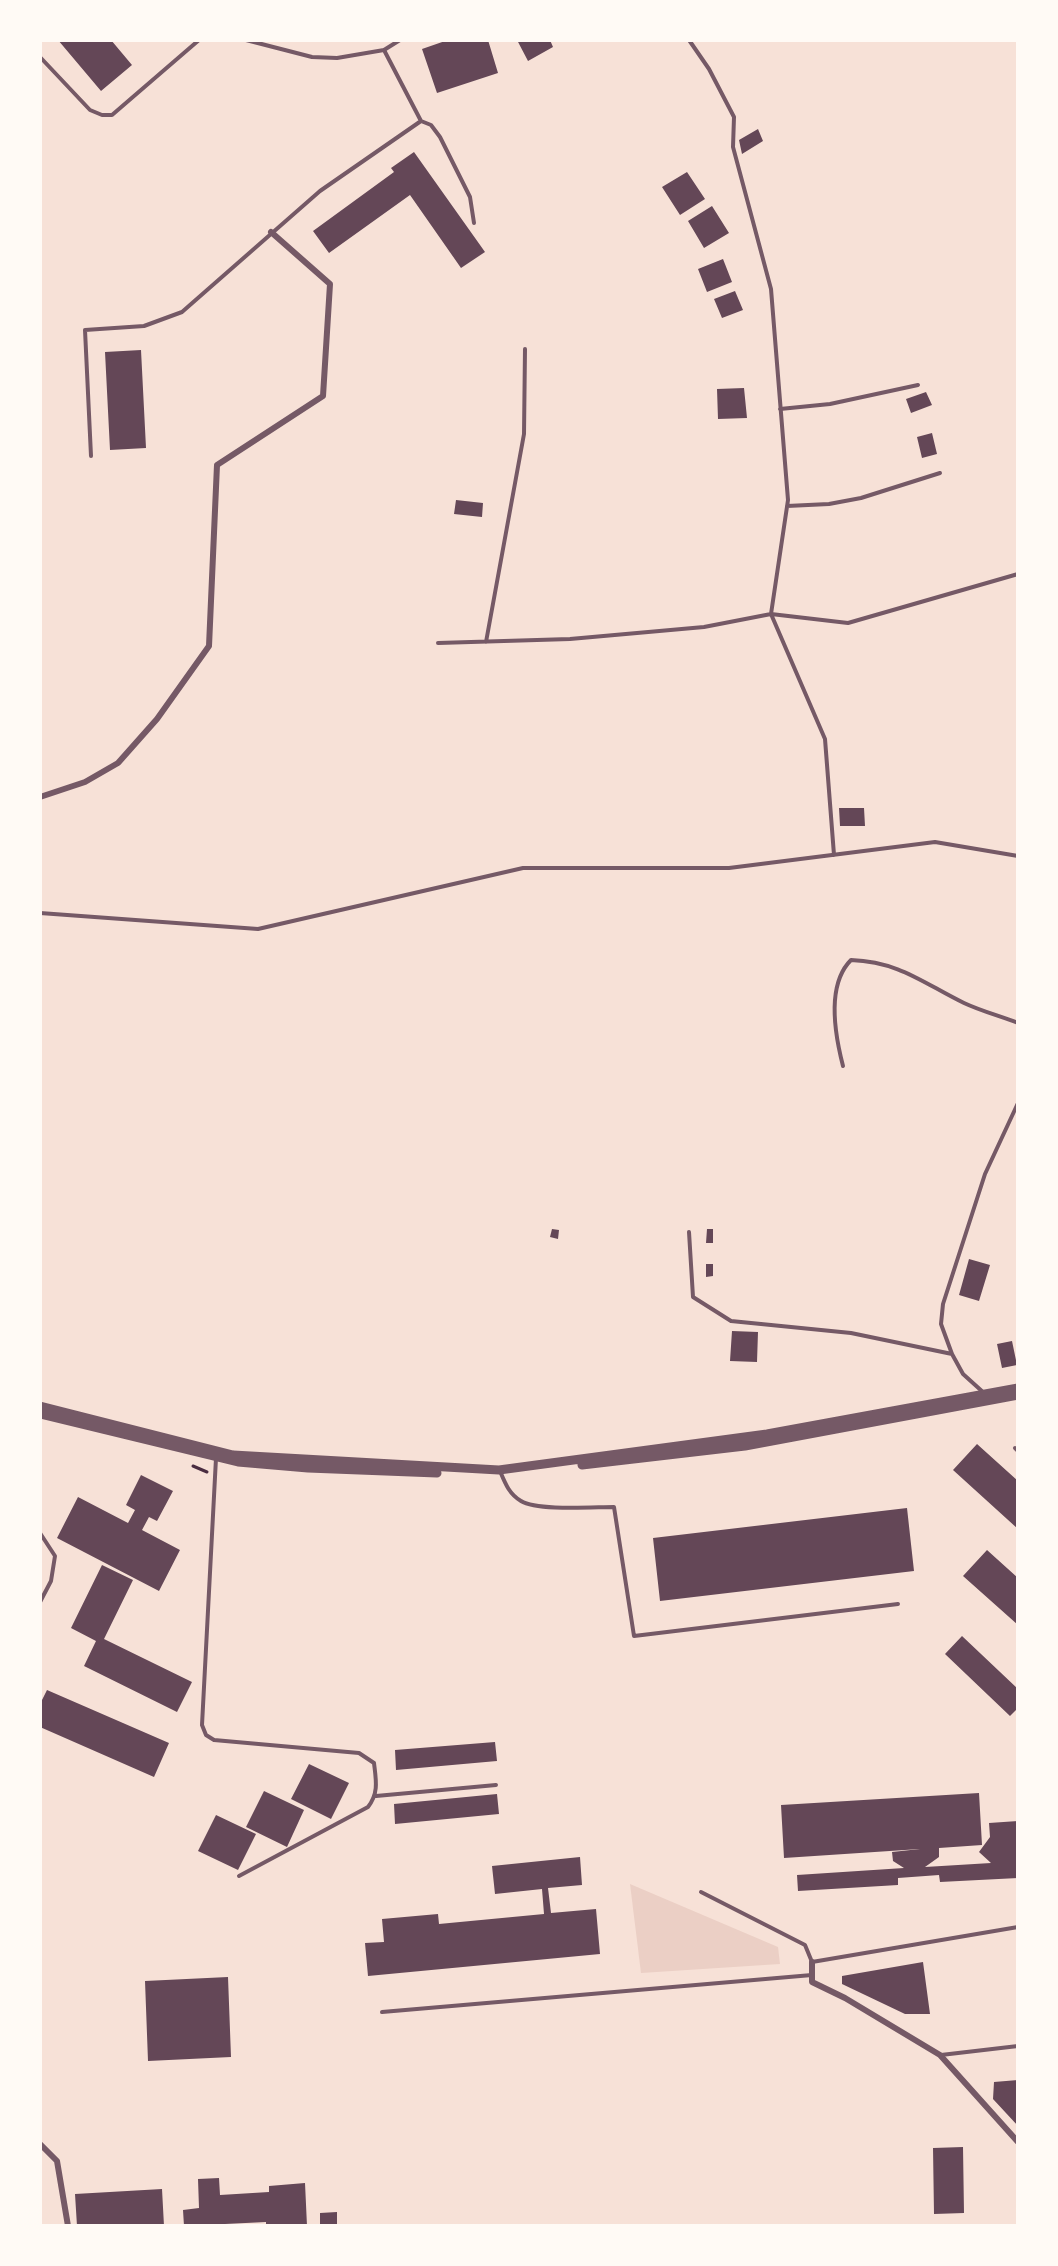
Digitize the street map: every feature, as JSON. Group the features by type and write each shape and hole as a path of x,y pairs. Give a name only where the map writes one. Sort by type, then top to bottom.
{"street":[{"path":"40,797 85,782 118,763 157,719 209,646 217,465 323,396 330,284 271,232"},
{"path":"500,1473 767,1434 1017,1388"},
{"path":"40,1414 216,1455 500,1473 745,1446 1017,1395"},
{"path":"40,1406 216,1455"},
{"path":"812,1962 812,1982 845,1998 940,2055 1017,2142"},
{"path":"40,2144 57,2161 68,2226"}],"lane":[{"path":"40,57 90,110 102,115 112,115 199,40"},
{"path":"246,40 312,57 337,58 384,50 400,40"},
{"path":"689,40 709,69 734,117 733,147 771,289 787,506 771,614 825,740 834,855"},
{"path":"384,50 422,122 430,125 440,137 470,197 474,223"},
{"path":"91,456 85,330 144,326 182,312 320,191 422,122"},
{"path":"486,642 524,434 525,349"},
{"path":"780,409 830,404 918,385"},
{"path":"787,506 829,504 861,498 940,473"},
{"path":"438,643 570,639 704,627 771,614 848,623 1017,574"},
{"path":"40,913 258,929 523,868 729,868 935,842 1017,856"},
{"path":"843,1066 837,1043 834,1008 840,976 851,960 892,965 927,981 965,1003 1017,1023"},
{"path":"986,1395 963,1374 952,1354 941,1324 943,1304 985,1174 1017,1103"},
{"path":"689,1232 693,1297 731,1321 851,1333 952,1354"},
{"path":"216,1455 202,1725 206,1735 214,1740 359,1753 374,1763 376,1796 368,1807 239,1876"},
{"path":"500,1473 508,1491 522,1502 544,1506 614,1507 634,1636 898,1604"},
{"path":"40,1533 55,1556 51,1581 40,1602"},
{"path":"376,1796 495,1785"},
{"path":"701,1892 805,1945 812,1962 1017,1927"},
{"path":"382,2012 812,1975"},
{"path":"940,2055 1017,2046"}],"shaded area":[{"path":"630,1884 778,1947 780,1964 641,1973"}],"building":[{"path":"58,40 111,40 132,65 101,91"},
{"path":"448,40 488,40 498,73 437,93 422,49"},
{"path":"517,40 550,40 553,47 528,61"},
{"path":"758,129 763,141 742,154 739,140"},
{"path":"414,152 485,252 461,268 410,195 329,253 313,231 394,172 391,168"},
{"path":"687,172 705,199 680,215 662,187"},
{"path":"712,206 729,233 704,248 688,221"},
{"path":"723,259 732,282 707,292 698,269"},
{"path":"735,291 743,310 722,318 714,299"},
{"path":"141,350 146,448 110,450 105,352"},
{"path":"744,388 747,418 718,419 717,389"},
{"path":"926,392 932,405 911,413 906,399"},
{"path":"932,433 937,454 922,458 917,437"},
{"path":"456,500 483,503 482,517 454,514"},
{"path":"839,808 864,808 865,826 840,826"},
{"path":"552,1229 559,1230 558,1239 550,1237"},
{"path":"707,1229 713,1229 713,1243 706,1243"},
{"path":"969,1259 990,1265 979,1301 959,1295"},
{"path":"706,1264 713,1264 713,1276 706,1277"},
{"path":"732,1331 758,1332 757,1362 730,1361"},
{"path":"1012,1341 1017,1365 1002,1368 997,1344"},
{"path":"977,1444 1018,1481 1018,1529 953,1470"},
{"path":"141,1475 173,1491 157,1521 149,1517 142,1530 180,1550 159,1591 57,1538 78,1497 128,1523 135,1510 126,1505"},
{"path":"907,1508 914,1571 660,1601 653,1538"},
{"path":"987,1550 1018,1578 1018,1625 963,1576"},
{"path":"102,1565 133,1580 104,1639 192,1682 177,1712 84,1666 96,1641 71,1628"},
{"path":"962,1636 1018,1689 1018,1708 1010,1716 945,1654"},
{"path":"47,1690 169,1743 154,1777 40,1727 40,1704"},
{"path":"495,1742 497,1761 396,1770 395,1750"},
{"path":"309,1764 349,1783 331,1819 291,1799"},
{"path":"264,1791 304,1810 287,1847 246,1827"},
{"path":"979,1793 982,1845 939,1848 939,1857 925,1867 991,1863 979,1852 990,1837 989,1823 1018,1821 1018,1878 940,1882 939,1875 898,1878 898,1885 798,1891 797,1875 904,1868 893,1861 892,1852 920,1849 784,1858 781,1805"},
{"path":"497,1794 499,1814 395,1824 394,1804"},
{"path":"216,1815 256,1834 238,1870 198,1851"},
{"path":"580,1857 582,1885 548,1888 551,1913 596,1909 600,1954 368,1976 365,1943 384,1942 382,1919 438,1914 439,1924 544,1914 542,1889 495,1894 492,1866"},
{"path":"923,1962 930,2014 905,2014 842,1984 842,1976"},
{"path":"228,1977 231,2057 148,2061 145,1981"},
{"path":"1018,2080 1018,2126 993,2099 994,2082"},
{"path":"963,2147 964,2213 934,2214 933,2148"},
{"path":"219,2178 220,2195 269,2192 269,2186 305,2183 307,2226 266,2226 266,2222 184,2226 183,2210 199,2208 198,2179"},
{"path":"162,2189 164,2226 77,2226 75,2194"},
{"path":"337,2212 337,2226 320,2226 320,2213"}]}
